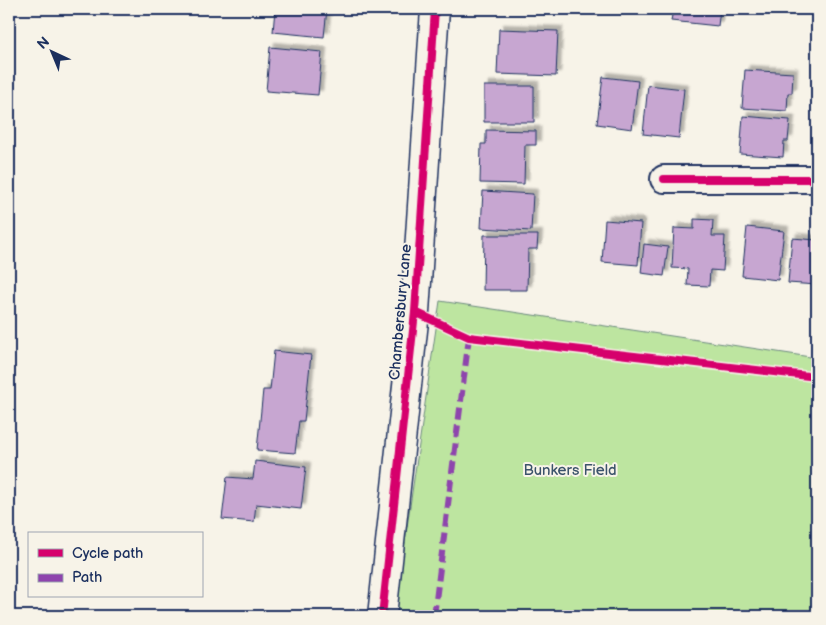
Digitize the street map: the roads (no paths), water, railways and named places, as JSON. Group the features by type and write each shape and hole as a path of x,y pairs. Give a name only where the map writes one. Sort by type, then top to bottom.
{"street":[{"name":"Chambersbury Lane","path":"382,616 415,312 435,9"},
{"path":"664,178 817,179"}],"park label":[{"name":"Bunkers Field","path":"570,470"}]}
